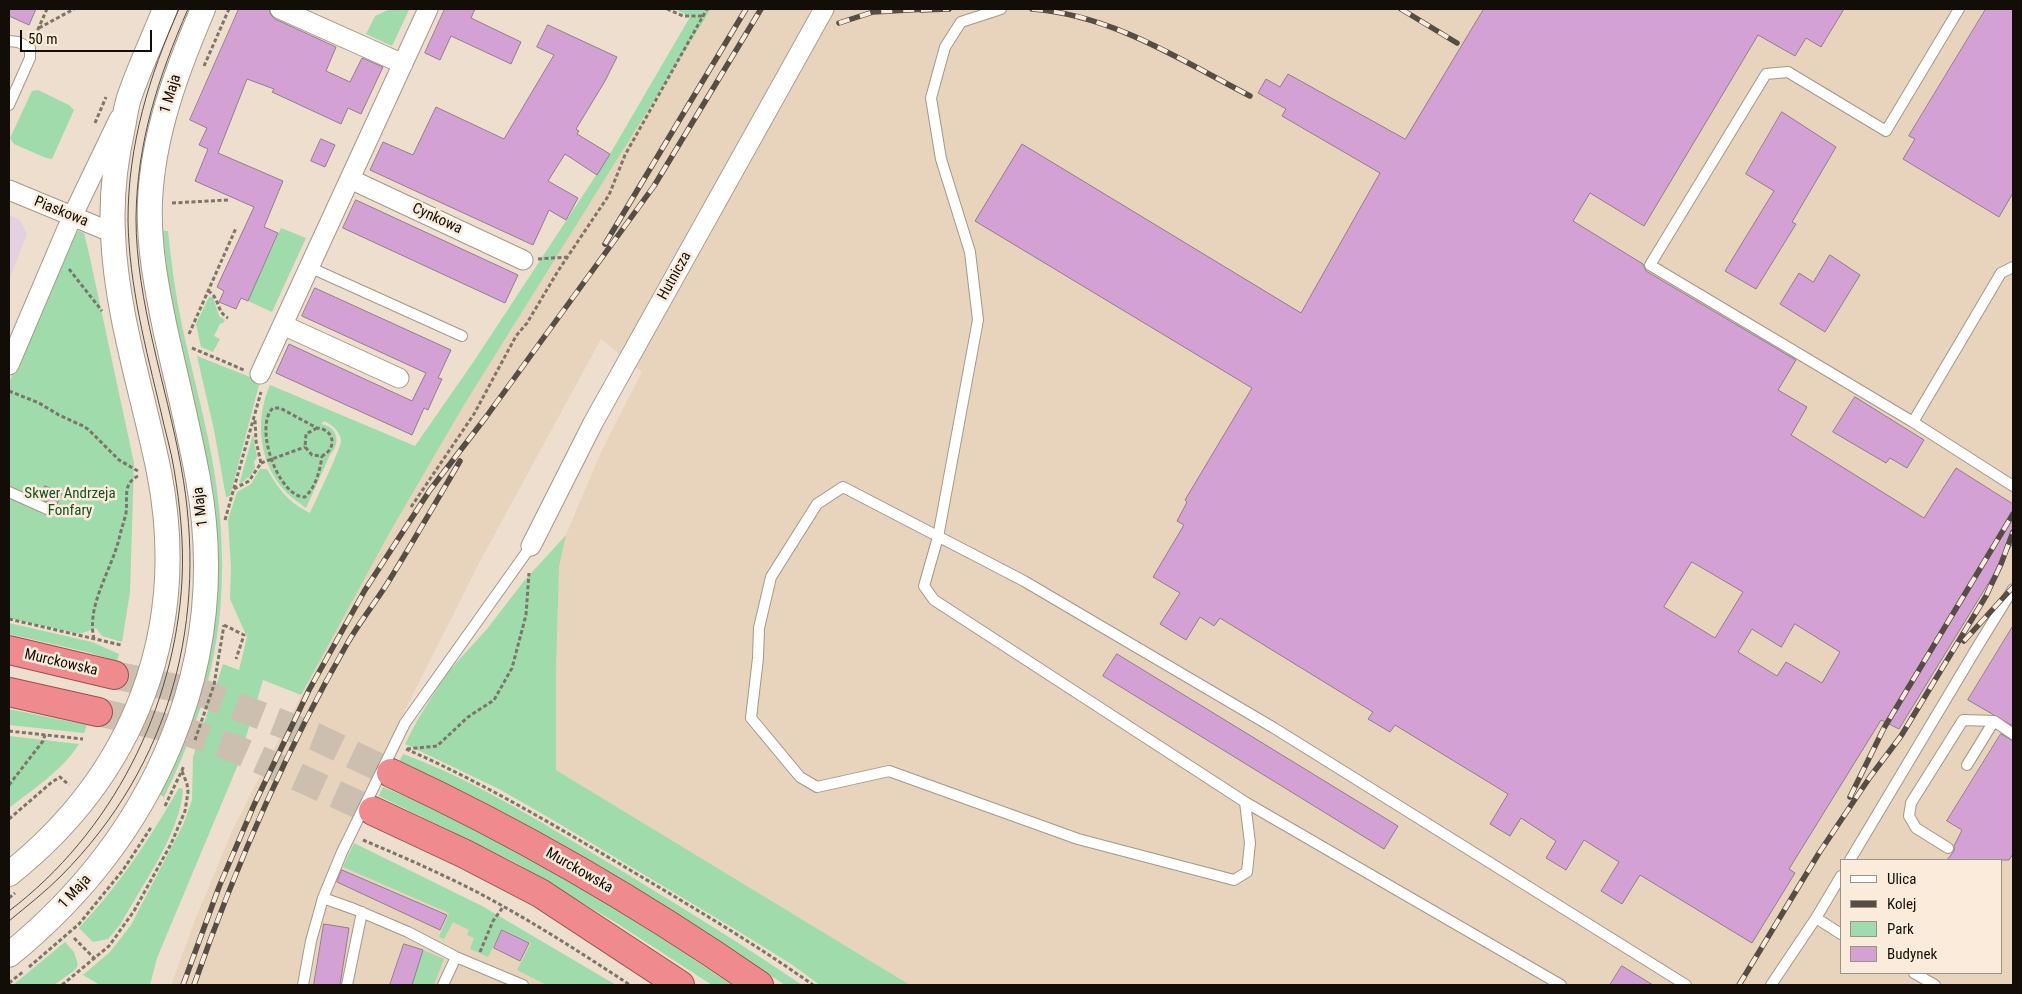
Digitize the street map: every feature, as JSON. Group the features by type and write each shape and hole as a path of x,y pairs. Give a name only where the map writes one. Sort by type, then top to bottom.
{"highway":[{"name":"Murckowska","path":"9,650 114,676"},
{"path":"9,692 98,712"},
{"name":"Murckowska","path":"391,773 457,803 522,837 633,903 759,985"},
{"path":"373,811 465,854 540,894 680,985"}],"street":[{"path":"9,365 72,217 129,97 165,9"},
{"name":"1 Maja","path":"9,955 82,886 122,833 148,789 168,749 184,709 196,664 205,602 206,568 203,518 198,478 157,289 150,202 154,165 162,124 176,77 203,9"},
{"path":"280,9 403,64"},
{"path":"260,374 428,9"},
{"name":"Hutnicza","path":"531,546 594,422 824,9"},
{"path":"9,874 40,846 76,808 91,789 120,743 138,709 147,686 157,652 165,608 167,564 162,496 125,321 113,233 115,160 129,97"},
{"name":"Cynkowa","path":"350,179 524,260"},
{"name":"Piaskowa","path":"9,190 113,233"},
{"path":"283,325 399,378"}],"lane":[{"path":"1001,9 961,22 945,47 931,98 941,159 970,252 978,320 938,537 924,586 934,600 1245,802 1561,985"},
{"path":"1959,9 1886,131 1788,72 1766,74 1650,265 1913,422 2013,486"},
{"path":"9,41 18,42 30,48 30,58 9,105"},
{"path":"309,267 462,336"},
{"path":"1913,422 2000,273 2013,267"},
{"path":"1245,802 1250,844 1247,872 1234,880 1078,839 889,771 817,787 800,777 751,718 758,658 759,628 771,577 817,504 842,487 1024,581 1274,728 1686,985"},
{"path":"9,492 47,509"},
{"path":"303,985 311,941 323,898 342,852 405,723 531,546"},
{"path":"1851,859 2013,589"},
{"path":"1948,848 1916,828 1909,816 1912,803 1963,720 1994,721 2013,734"},
{"path":"1967,765 1994,721"},
{"path":"1771,985 1816,918 1840,878"},
{"path":"323,898 362,912 430,942 456,957 523,985"},
{"path":"347,985 362,912"},
{"path":"1816,918 1840,933"},
{"path":"443,985 456,957"},
{"path":"1916,974 1936,985"}],"path":[{"path":"30,48 47,9"},
{"path":"39,28 74,9"},
{"path":"667,9 683,16 702,16"},
{"path":"411,507 474,414 516,336 528,323 568,256 609,195 625,155 707,9"},
{"path":"172,203 228,200"},
{"path":"188,334 236,228"},
{"path":"58,251 80,285 102,311"},
{"path":"524,260 568,256"},
{"path":"208,291 215,296 220,311 228,318"},
{"path":"100,297 103,317"},
{"path":"192,348 233,366 252,370 260,374 264,380 225,520"},
{"path":"9,391 40,403 59,415 83,426 118,460 138,471"},
{"path":"273,408 280,408 317,428 323,428 332,436 332,448 322,456 320,470 309,494 300,498 290,490 279,476 270,459 266,439 266,420 269,412 273,408"},
{"path":"255,414 256,441 261,463"},
{"path":"317,428 306,434 305,446 312,455 322,456"},
{"path":"234,489 249,481 261,463 305,446"},
{"path":"136,462 140,485"},
{"path":"94,639 92,620 116,550 126,513 127,489 131,479 138,476"},
{"path":"531,546 526,615 512,668 494,700 468,717 437,746 407,749 470,779 536,815 776,958 813,985"},
{"path":"9,619 121,645"},
{"path":"224,625 244,635 236,659"},
{"path":"9,731 83,739"},
{"path":"9,785 43,741 45,735"},
{"path":"62,985 95,959 117,937 129,920 176,832 185,811 188,792 182,771"},
{"path":"9,820 60,777 69,784"},
{"path":"64,791 74,777"},
{"path":"359,838 456,881 503,906 575,949 630,985"},
{"path":"475,964 493,921 503,906"},
{"path":"74,938 95,959"}],"shaded area":[{"path":"711,9 2013,9 2013,985 910,985 556,770 559,567 566,535 602,450 642,372 601,339 479,563 400,720 339,850 493,921 605,985 171,985 195,920 233,829 314,671 390,532 464,405"},
{"path":"9,215 20,220 27,234 9,280"}],"green space":[{"path":"390,9 409,10 392,46 366,34 375,16"},
{"path":"675,9 711,9 464,405 390,532 301,695 263,680 237,767 157,958 150,985 100,985 83,975 110,952 131,925 183,825 192,800 193,757 223,664 239,670 247,637 230,599 231,568 228,520 237,492 251,484 260,469 267,469 285,495 310,513 340,445 341,440 337,431 324,421 321,424 331,428 336,436 336,446 306,508 289,495 278,482 265,456 261,428 262,413 270,385 415,446 474,361 610,154 690,17"},
{"path":"38,90 69,105 74,110 52,159 14,144 10,138 32,91"},
{"path":"281,228 306,238 272,312 248,301"},
{"name":"Skwer Andrzeja Fonfary","path":"78,231 84,233 134,463 130,592 122,642 102,636 96,628 80,634 9,618 9,383 72,239"},
{"path":"163,231 168,231 181,321 212,460 219,507 222,546 222,584 214,656 194,726 181,761 164,797 157,793 176,756 191,718 211,639 216,599 217,558 215,517 209,476 170,293"},
{"path":"209,297 213,297 219,316 225,320 220,324 214,336 220,339 213,352 201,347 196,324"},
{"path":"197,356 260,381 230,496 226,497 214,430"},
{"path":"253,434 257,457 254,462 255,467 251,475 239,485"},
{"path":"566,535 559,567 556,770 910,985 820,985 791,964 738,931 553,820 499,789 405,744 418,719 447,673 487,629 524,581"},
{"path":"9,623 92,642 119,654 117,661 9,634"},
{"path":"9,709 87,725 84,733 9,725"},
{"path":"9,736 79,744 56,771 9,808"},
{"path":"403,754 455,776 531,816 704,921 802,985 785,985 692,924 549,837 450,785 399,762"},
{"path":"383,787 474,829 562,877 732,985 712,985 618,924 516,863 379,796"},
{"path":"179,788 183,789 181,806 159,859 120,925 108,939 93,942 79,928 108,895 133,861"},
{"path":"354,843 482,906 616,985 547,985 517,970 531,943 502,929 488,957 470,949 474,938 467,935 469,930 453,922 444,939 439,937 449,913 343,867"},
{"path":"65,942 74,952 78,965 75,970 54,985 13,985"},
{"path":"423,950 444,959 434,985 412,985"}],"building":[{"path":"9,9 36,9 29,25 9,16"},
{"path":"239,9 269,9 275,19 336,47 326,71 350,82 362,58 383,67 361,114 348,108 341,124 272,92 274,89 247,79 218,153 283,181 264,227 278,233 248,301 241,298 236,309 219,302 224,291 217,287 254,207 195,181 208,149 199,145 207,128 190,120"},
{"path":"445,9 475,9 471,18 521,42 511,64 451,36 440,60 425,53"},
{"path":"1484,9 1844,9 1821,47 1806,38 1795,56 1758,35 1644,226 1590,193 1573,221 1643,264 1646,271 1796,360 1778,390 1807,407 1791,435 1924,518 1956,468 2013,504 2013,543 1899,729 1881,720 1789,869 1795,873 1752,943 1640,875 1622,904 1601,891 1619,862 1584,840 1566,870 1546,858 1556,841 1521,818 1510,836 1490,824 1508,794 1395,725 1390,732 1368,719 1373,712 1220,618 1214,626 1200,617 1186,640 1160,624 1180,593 1153,577 1184,525 1177,521 1187,502 1185,500 1252,388 975,221 1022,144 1301,313 1380,173 1282,116 1286,109 1258,93 1266,79 1280,87 1288,74 1405,139","holes":["1692,562 1743,592 1715,638 1664,607","1795,624 1840,652 1822,683 1786,662 1777,676 1738,652 1752,629 1781,647"]},
{"path":"1986,9 2013,9 2013,193 1999,217 1903,159 1915,139 1909,136"},
{"path":"548,25 617,57 576,129 579,131 577,134 610,154 597,175 565,154 548,181 578,198 566,220 549,210 533,245 370,170 383,142 413,155 436,107 504,139 554,55 537,47"},
{"path":"1782,112 1836,147 1792,222 1796,224 1756,289 1725,271 1774,191 1746,174"},
{"path":"321,139 335,145 325,167 311,161"},
{"path":"356,200 518,275 505,303 343,228"},
{"path":"1830,255 1860,275 1825,332 1780,304 1799,273 1813,282"},
{"path":"315,288 451,350 438,378 442,379 428,410 424,408 412,435 276,373 289,344 412,401 426,373 302,316"},
{"path":"1855,397 1924,440 1907,468 1890,458 1886,463 1833,432"},
{"path":"45,486 62,493 55,508 50,503 39,498"},
{"path":"2013,626 2013,726 1968,700"},
{"path":"1117,654 1398,826 1384,849 1103,676"},
{"path":"2001,734 2013,741 2013,854 2009,860 1948,859 1954,851 1954,846 1962,830 1947,821"},
{"path":"342,870 447,915 440,930 337,882"},
{"path":"324,924 349,928 340,985 314,985"},
{"path":"502,930 529,943 520,961 494,948"},
{"path":"404,944 423,950 412,985 390,985"},
{"path":"1622,966 1653,985 1610,985"}],"tunnel":[{"path":"114,675 205,694 316,737 391,773"},
{"path":"98,712 190,733 236,749 373,811"}],"tram line":[{"path":"9,911 46,880 78,844 107,806 132,764 151,720 166,675 177,628 182,580 182,538 178,496 171,455 139,317 131,269 128,220 132,165 142,112 158,60 179,9"},
{"path":"9,921 61,876 99,832 131,786 155,737 173,686 185,633 190,578 188,523 175,435 146,312 137,249 136,218 140,163 151,111 167,60 188,9"}],"railway":[{"path":"605,244 746,9"},
{"path":"183,985 219,887 254,805 309,690 365,590 430,490 486,417 654,186 761,9"},
{"path":"839,23 873,12 926,9"},
{"path":"921,10 949,9"},
{"path":"1032,9 1062,13 1118,30 1172,54 1250,96"},
{"path":"1401,9 1457,43"},
{"path":"194,985 244,854 303,726 347,644 396,569 460,461"},
{"path":"1850,797 1884,728 2013,514"},
{"path":"1739,985 1819,853 1870,777 1901,736 1986,596 2013,532"},
{"path":"1964,641 2013,587"}]}
